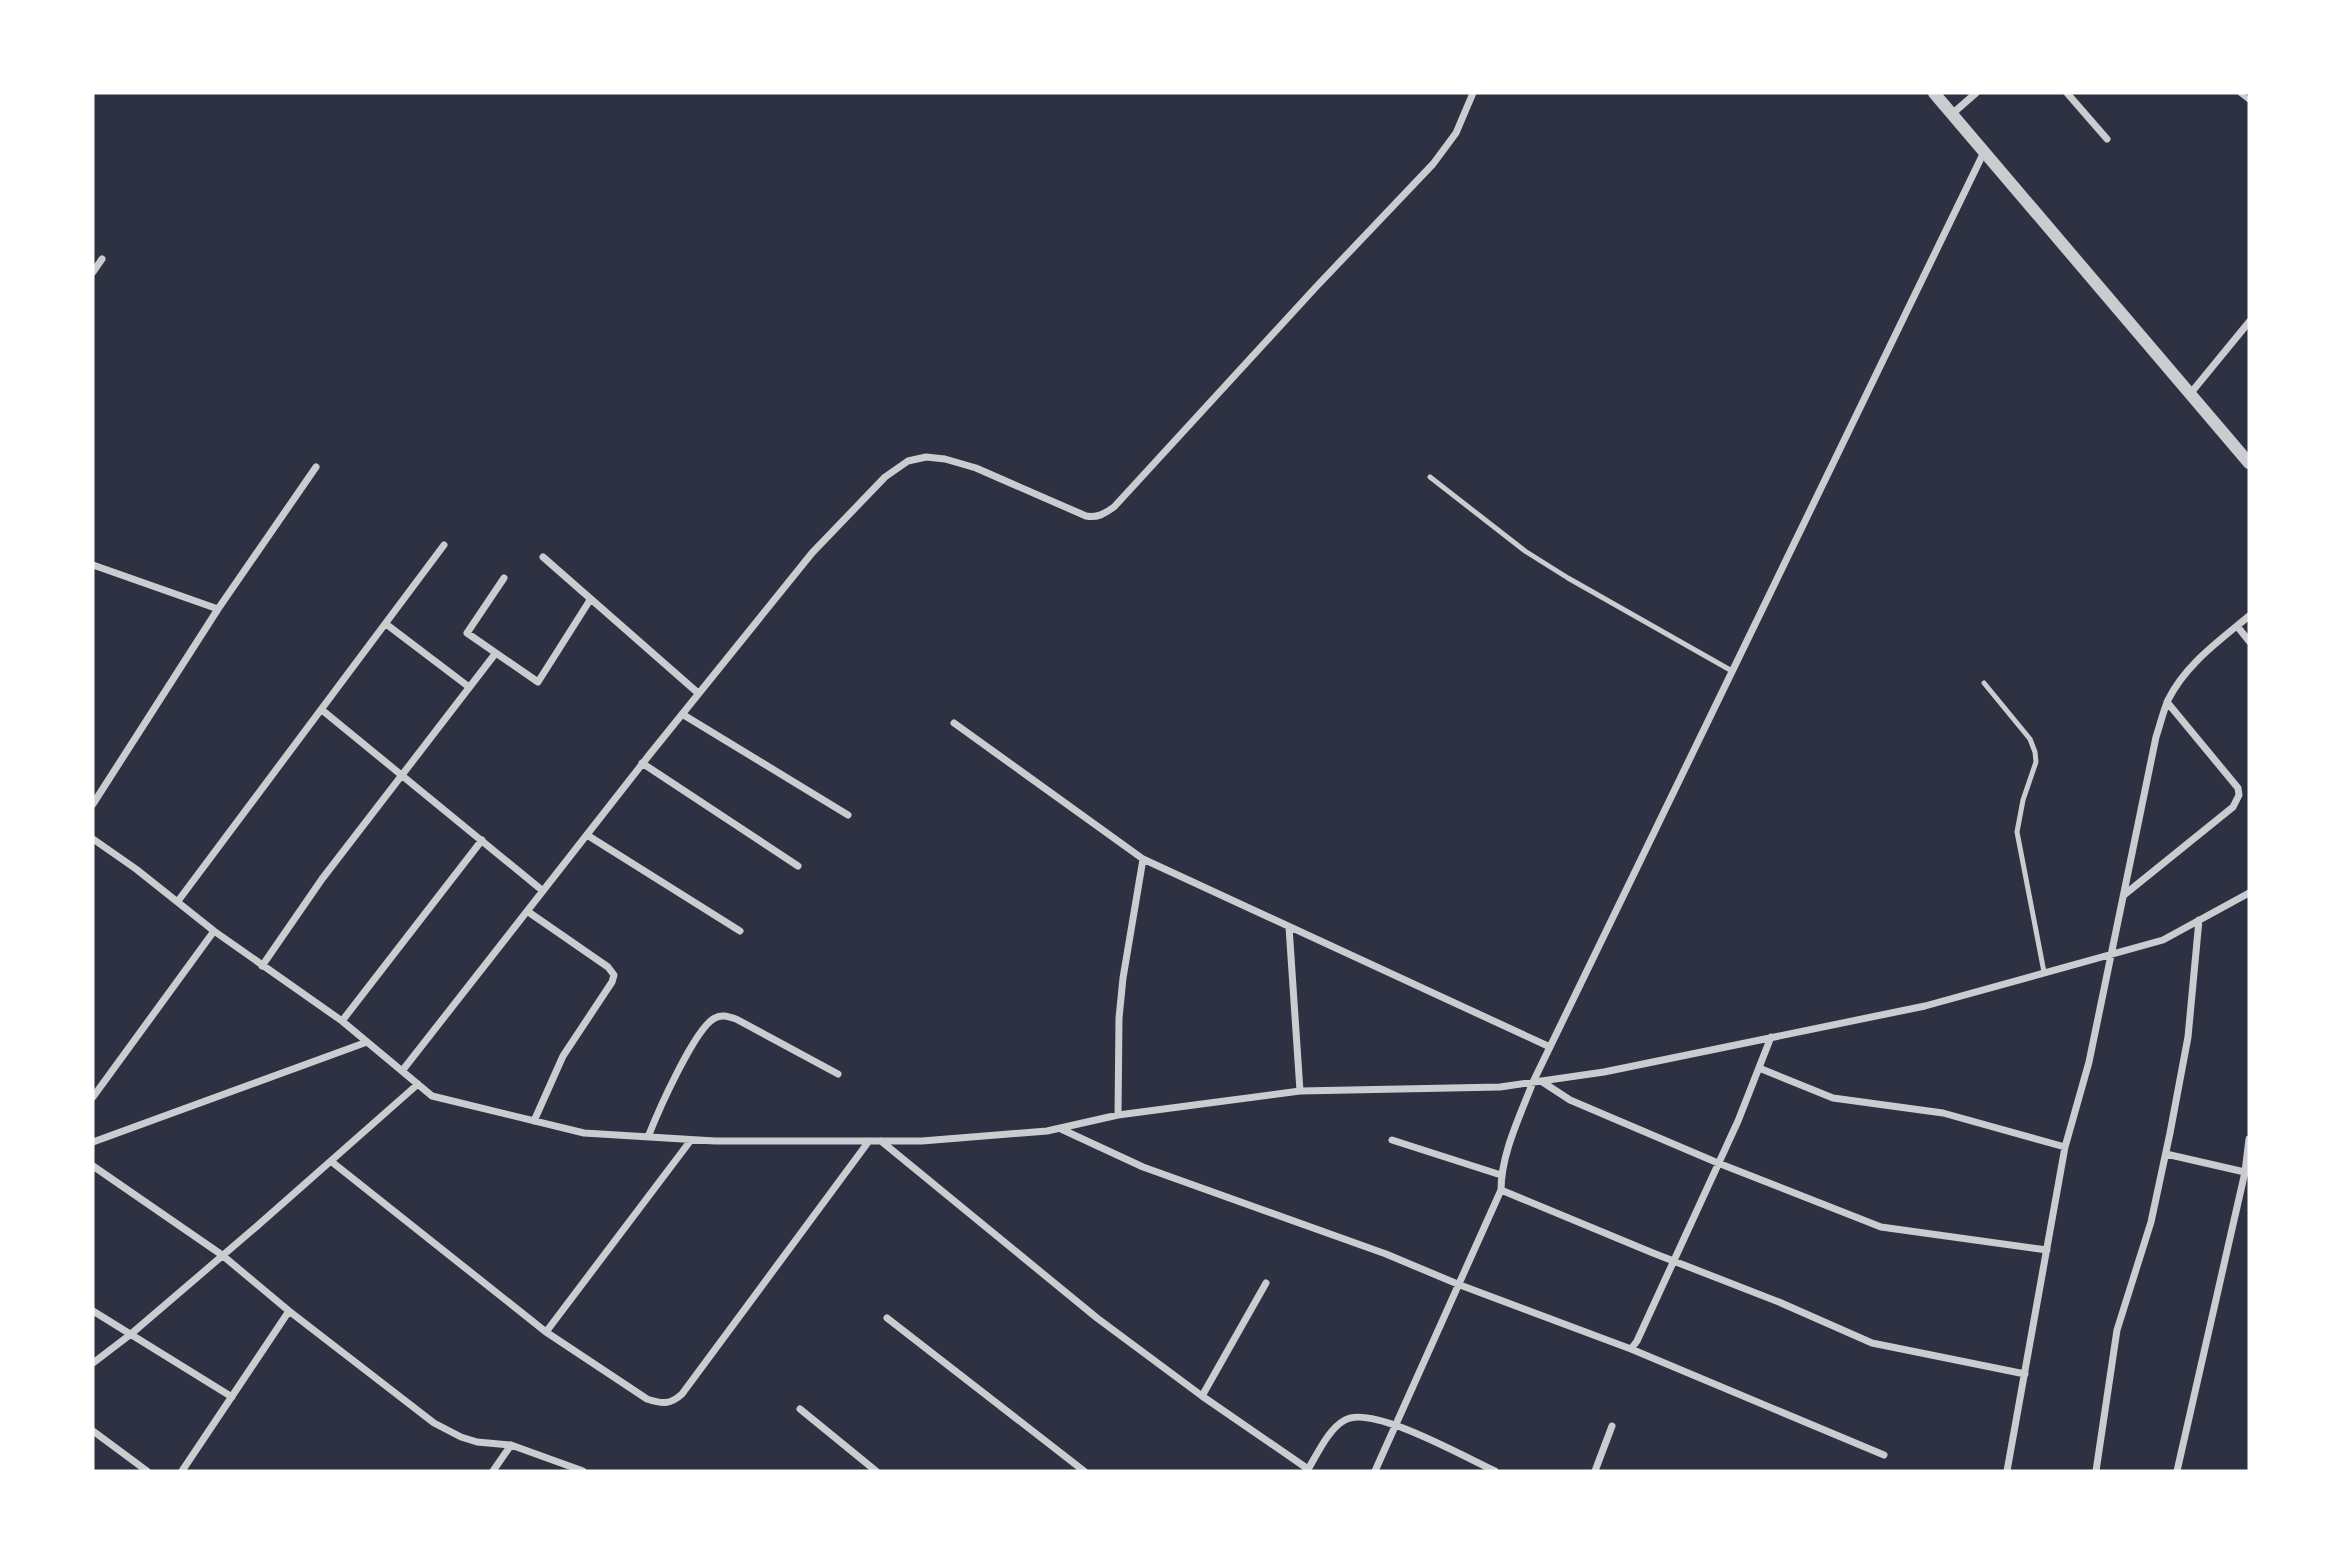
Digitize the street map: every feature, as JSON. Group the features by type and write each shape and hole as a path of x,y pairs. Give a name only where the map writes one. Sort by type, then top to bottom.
{"street":[{"path":"402,1071 698,693 812,553 885,477 908,461 926,457 945,459 976,468 1086,516 1103,515 1114,507 1433,164 1456,133 1473,93"},
{"path":"1934,93 2249,463"},
{"path":"1952,114 1976,93"},
{"path":"2067,93 2107,139"},
{"path":"1374,1471 1501,1190 1501,1175 1517,1121 1537,1082 1550,1047 1984,152"},
{"path":"93,272 102,259"},
{"path":"2190,394 2249,322"},
{"path":"93,804 218,609 316,467"},
{"path":"178,901 444,545"},
{"path":"543,557 698,693"},
{"path":"93,565 218,609"},
{"path":"504,579 467,633 538,681 590,600"},
{"path":"2007,1471 2065,1147 2089,1062 2156,737 2167,702 2181,678 2204,654 2249,616"},
{"path":"386,624 469,687"},
{"path":"2237,626 2249,640"},
{"path":"262,966 322,879 495,654"},
{"path":"2124,895 2233,807 2239,795 2238,788 2167,702"},
{"path":"322,710 543,891"},
{"path":"682,713 848,815"},
{"path":"954,723 1143,859 1550,1047"},
{"path":"642,763 798,866"},
{"path":"587,835 740,931"},
{"path":"93,839 214,931 342,1021 432,1096 584,1133 691,1140 922,1141 1060,1129 1118,1115 1300,1091 1500,1087 1604,1072 1925,1006 2163,940 2249,893"},
{"path":"342,1021 482,840"},
{"path":"1118,1115 1119,1018 1143,859"},
{"path":"527,911 608,967 614,975 563,1056 534,1121"},
{"path":"2096,1471 2117,1330 2151,1222 2188,1037 2199,920"},
{"path":"1289,927 1300,1091"},
{"path":"93,1097 214,931"},
{"path":"648,1137 673,1080 703,1028 716,1017 736,1019 838,1074"},
{"path":"1631,1349 1718,1163 1771,1037"},
{"path":"93,1142 367,1042"},
{"path":"1759,1068 1833,1098 1942,1113 2065,1147"},
{"path":"1537,1082 1570,1100 1718,1163 1881,1227 2047,1250"},
{"path":"93,1363 131,1334 332,1162 418,1084"},
{"path":"1060,1129 1143,1167 1386,1254 1460,1285 1631,1349 1884,1455"},
{"path":"2177,1471 2247,1173 2249,1139"},
{"path":"546,1332 691,1140"},
{"path":"1392,1140 1501,1175"},
{"path":"332,1162 546,1332 648,1399 667,1403 682,1394 869,1141"},
{"path":"881,1141 1097,1318 1307,1470 1336,1427 1354,1416 1366,1416 1396,1425 1495,1471"},
{"path":"2166,1154 2247,1173"},
{"path":"93,1166 222,1255 289,1311 434,1423 461,1437 477,1442 511,1445 583,1471"},
{"path":"1501,1190 1779,1302 1872,1343 2025,1374"},
{"path":"1202,1396 1266,1283"},
{"path":"93,1311 232,1397"},
{"path":"182,1471 289,1311"},
{"path":"887,1318 1084,1471"},
{"path":"800,1409 876,1471"},
{"path":"1595,1471 1612,1426"},
{"path":"93,1431 148,1471"},
{"path":"493,1471 511,1445"}],"lane":[{"path":"2240,93 2249,100"},
{"path":"1430,477 1525,551 1732,671"},
{"path":"1984,683 2030,740 2035,752 2036,762 2023,800 2017,832 2044,972"}]}
